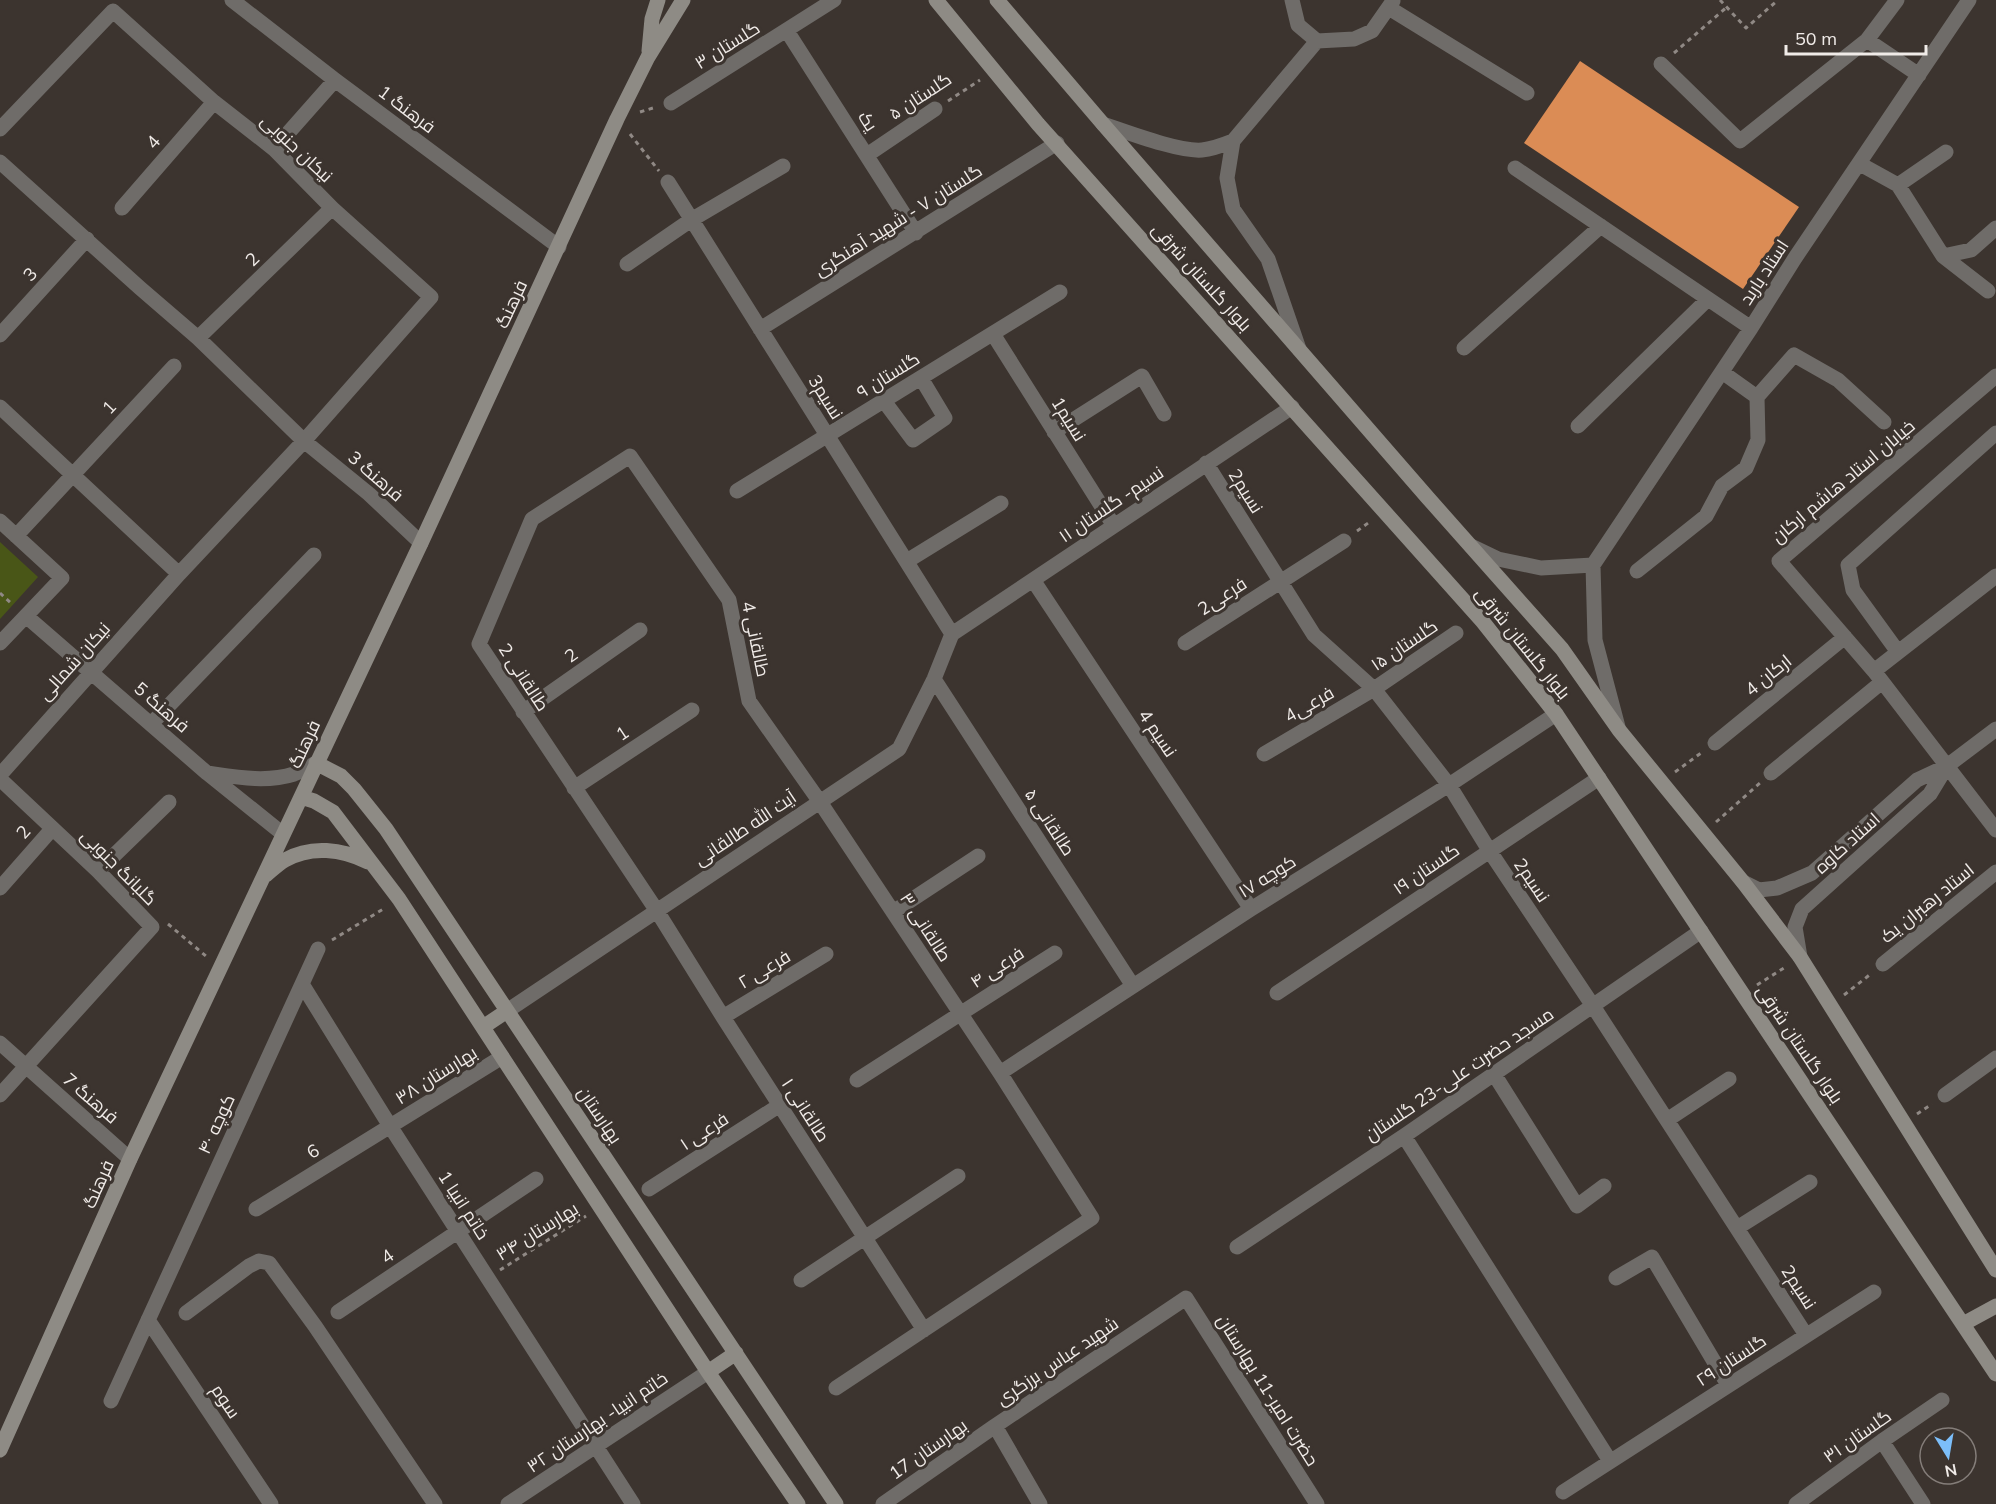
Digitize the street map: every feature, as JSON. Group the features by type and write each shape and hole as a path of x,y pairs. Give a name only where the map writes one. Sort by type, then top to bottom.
{"street":[{"name":"فرهنگ 1","path":"232,0 559,247"},
{"name":"فرهنگ","path":"648,57 652,19 658,0"},
{"name":"فرهنگ","path":"0,1450 130,1159 422,543 617,119 648,57 683,0"},
{"name":"گلستان ۳","path":"671,103 834,0"},
{"name":"بلوار گلستان شرقی","path":"936,0 1038,124 1483,622 1556,714 1996,1374"},
{"name":"بلوار گلستان شرقی","path":"997,0 1562,649 1619,730 1743,882 1800,957 1996,1270"},
{"path":"1292,0 1298,25 1317,41 1354,39 1372,32 1391,4 1527,93"},
{"path":"1661,64 1740,141 1868,40 1897,0"},
{"name":"استاد باربد","path":"1593,565 1795,258 1969,0"},
{"name":"نیکان جنوبی","path":"0,129 113,11 214,102 274,148 332,208 431,297 304,441"},
{"name":"یک","path":"787,31 916,233"},
{"path":"1868,40 1919,75"},
{"path":"1103,124 1180,148 1199,150 1216,148 1233,141 1317,41"},
{"path":"274,148 335,80"},
{"name":"4","path":"122,208 214,102"},
{"name":"گلستان ۵","path":"867,155 935,110"},
{"path":"1233,141 1227,178 1233,209 1268,259 1299,349"},
{"name":"گلستان ۷ - شهید آهنگری","path":"760,329 1057,143"},
{"path":"1898,185 1946,152"},
{"name":"فرهنگ 3","path":"0,162 198,338 304,441 369,494 422,543"},
{"path":"1860,164 1898,185 1943,256 1988,291"},
{"path":"627,264 691,220 783,166"},
{"path":"1515,168 1751,328"},
{"name":"نسیم3","path":"668,182 952,633"},
{"name":"2","path":"198,338 332,208"},
{"path":"1464,348 1601,226"},
{"path":"1943,256 1971,250 1996,228"},
{"name":"3","path":"0,335 87,239"},
{"name":"گلستان ۹","path":"737,491 1060,292"},
{"path":"1578,426 1708,299"},
{"name":"نسیم1","path":"993,334 1113,526"},
{"path":"1637,571 1706,516 1722,486 1746,468 1758,440 1757,397 1794,355 1838,380 1884,422"},
{"name":"1","path":"72,475 174,366"},
{"path":"1722,372 1757,397"},
{"path":"1054,432 1142,376 1164,414"},
{"name":"خیابان استاد هاشم ارکان","path":"1996,376 1779,561 1878,676 1996,830"},
{"path":"884,401 913,440 945,418 921,378"},
{"path":"0,407 178,574"},
{"name":"نسیم- گلستان ۱۱","path":"952,633 1292,407"},
{"path":"1898,652 1853,590 1848,565 1996,433"},
{"name":"نیکان شمالی","path":"0,777 178,574 304,441"},
{"name":"طالقانی 2","path":"630,456 532,519 479,644 657,911"},
{"name":"طالقانی 4","path":"630,456 729,600 749,701 820,802"},
{"name":"نسیم2","path":"1206,464 1314,635 1374,689 1449,785 1488,850 1593,1005 1806,1335"},
{"path":"16,536 72,475"},
{"path":"907,561 1001,503"},
{"path":"0,521 62,578 0,643"},
{"name":"فرعی2","path":"1185,643 1344,541"},
{"path":"1470,545 1498,559 1541,568 1593,565 1595,640 1619,730"},
{"path":"152,723 314,555"},
{"path":"1771,773 1878,676 1898,652 1996,576"},
{"name":"نسیم 4","path":"1033,580 1251,909"},
{"name":"فرهنگ 5","path":"26,616 207,773 283,834"},
{"name":"2","path":"523,712 640,630"},
{"name":"آیت الله طالقانی","path":"507,1011 899,749 934,679 952,633"},
{"name":"گلستان ۱۵","path":"1374,689 1456,633"},
{"name":"ارکان 4","path":"1715,743 1845,637"},
{"name":"طالقانی ۵","path":"934,679 1133,986"},
{"name":"فرعی4","path":"1264,754 1374,689"},
{"name":"1","path":"574,788 692,710"},
{"name":"کوچه ۱۷","path":"1000,1073 1556,714"},
{"name":"استاد کاوه","path":"1743,882 1759,890 1778,888 1812,873 1917,780 1947,766 1996,729"},
{"path":"207,773 243,779 278,777 294,774 316,764"},
{"name":"بهارستان","path":"316,764 341,776 386,829 836,1504"},
{"name":"استاد کاوه","path":"1800,957 1795,927 1802,909 1930,794 1947,766"},
{"name":"گلبانگ جنوبی","path":"0,777 98,871 152,927 0,1095"},
{"name":"گلستان ۱۹","path":"1277,993 1599,778"},
{"path":"301,797 314,801 333,812 399,899 708,1372 798,1504"},
{"path":"98,871 169,802"},
{"name":"طالقانی ۳","path":"820,802 1000,1073 1092,1218 924,1330"},
{"name":"2","path":"0,888 52,829"},
{"path":"264,877 285,860 306,851 335,850 372,864"},
{"path":"893,912 978,856"},
{"name":"استاد رهبران یک","path":"1883,964 1996,872"},
{"name":"طالقانی ۱","path":"657,911 924,1330"},
{"name":"مسجد حضرت علی-23 گلستان","path":"1237,1246 1404,1136 1701,931"},
{"name":"کوچه ۴۰","path":"111,1401 318,949"},
{"name":"فرعی ۴","path":"857,1080 1055,953"},
{"name":"فرعی ۲","path":"723,1017 826,954"},
{"name":"خاتم انبیا 1","path":"302,984 390,1126 633,1504"},
{"path":"483,1027 507,1011"},
{"name":"فرهنگ 7","path":"0,1043 130,1159"},
{"name":"بهارستان ۳۸","path":"390,1126 502,1056"},
{"path":"1945,1095 1996,1058"},
{"path":"1494,1074 1577,1206 1604,1186"},
{"path":"1667,1120 1728,1079"},
{"name":"فرعی ۱","path":"649,1189 780,1105"},
{"name":"6","path":"256,1209 390,1126"},
{"path":"1404,1136 1610,1461"},
{"path":"801,1280 958,1176"},
{"name":"4","path":"338,1312 536,1179"},
{"path":"1737,1228 1810,1182"},
{"path":"1616,1278 1652,1257 1728,1385"},
{"path":"186,1313 249,1266 259,1261 269,1263 315,1326 435,1504"},
{"name":"گلستان ۲۹","path":"1563,1492 1874,1292"},
{"name":"شهید عباس برزگری","path":"1040,1504 995,1426 1186,1298"},
{"name":"حضرت امیر-11 بهارستان","path":"1186,1298 1317,1504"},
{"path":"1963,1324 1996,1306"},
{"name":"سوم","path":"148,1320 271,1504"},
{"path":"836,1388 924,1330"},
{"path":"708,1372 736,1353"},
{"name":"خاتم انبیا- بهارستان ۳۲","path":"508,1504 708,1372"},
{"name":"گلستان ۳۱","path":"1796,1504 1942,1400"},
{"name":"بهارستان 17","path":"883,1504 995,1426"},
{"path":"1882,1441 1923,1504"}],"path":[{"path":"1720,0 1746,28 1778,0"},
{"path":"1661,64 1727,7"},
{"name":"گلستان ۵","path":"935,110 994,71"},
{"path":"668,182 617,119 671,103"},
{"path":"1344,541 1384,511"},
{"path":"1660,782 1715,743"},
{"path":"1703,833 1771,773"},
{"path":"318,949 399,899"},
{"path":"152,927 167,924 221,968"},
{"path":"1743,994 1800,957"},
{"path":"1830,1005 1883,964"},
{"path":"1904,1124 1945,1095"},
{"name":"بهارستان ۳۴","path":"487,1278 600,1207"}],"green space":[{"path":"0,542 38,577 0,619"}],"building":[{"path":"1580,61 1799,207 1743,289 1524,143"}]}
